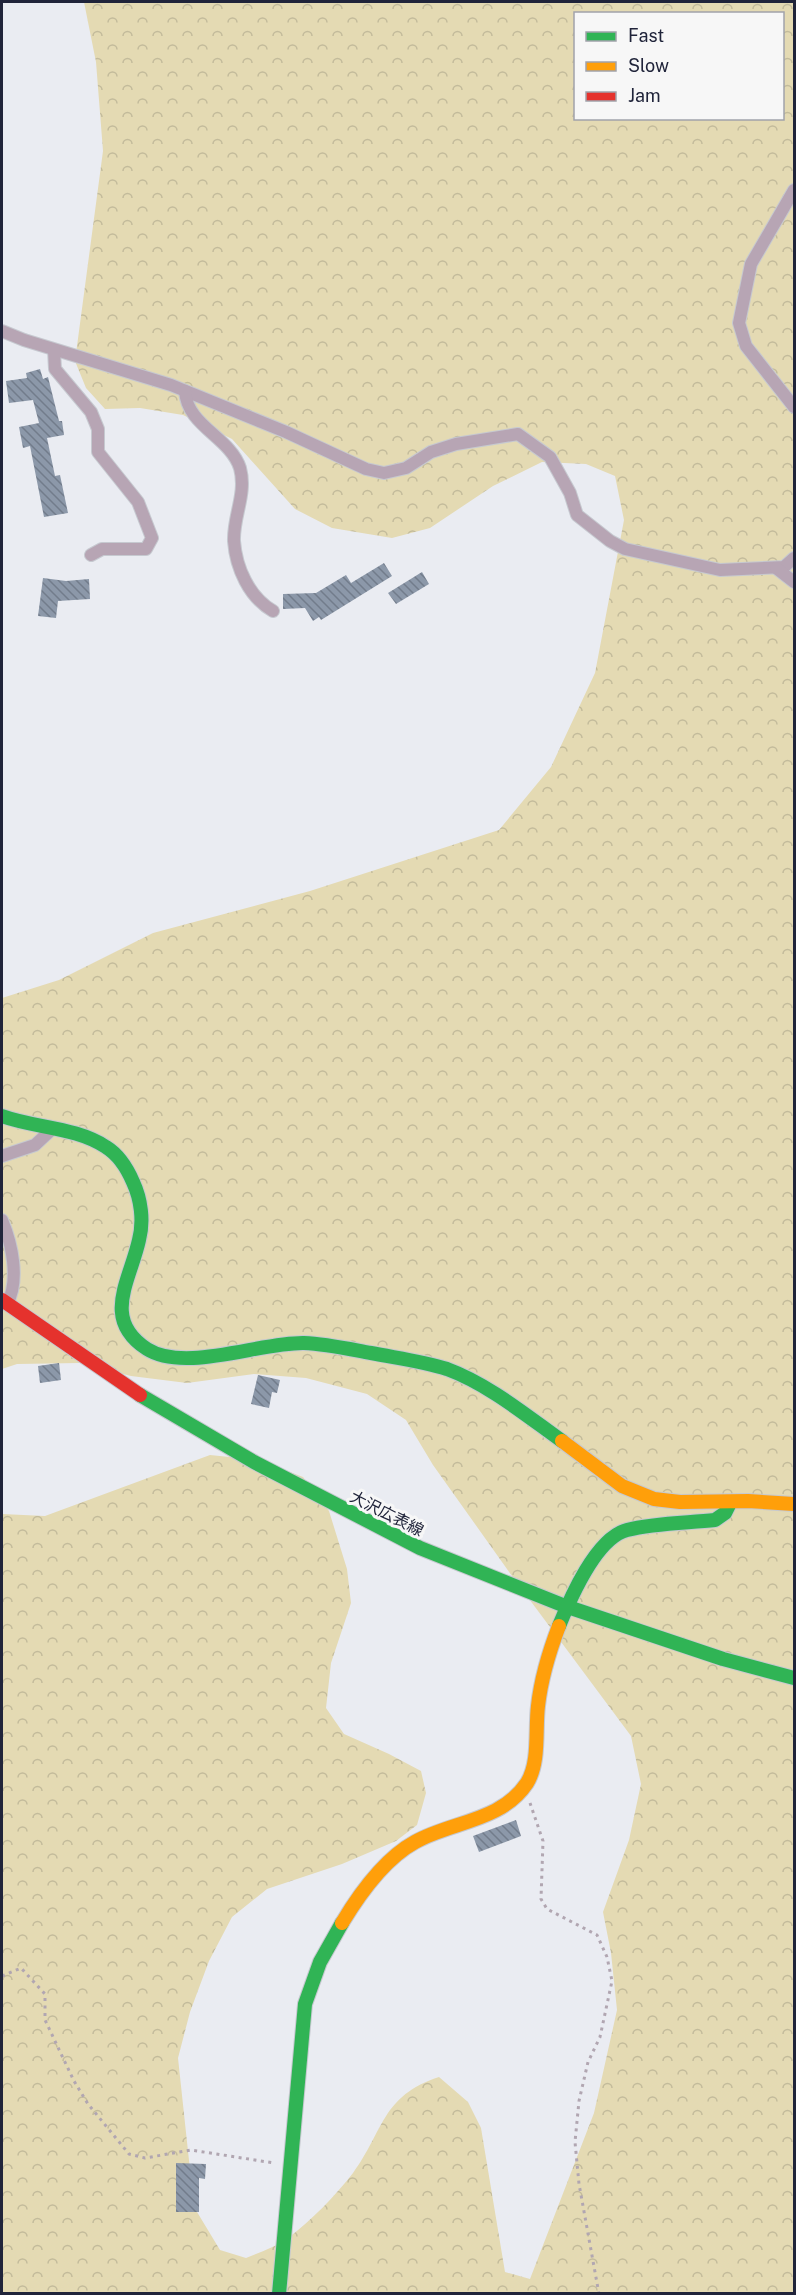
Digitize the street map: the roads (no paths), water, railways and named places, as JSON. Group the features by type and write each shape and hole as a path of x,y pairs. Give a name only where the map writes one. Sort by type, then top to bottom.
{"street":[{"path":"795,190 752,264 739,323 746,346 795,407"},
{"path":"2,331 54,350 185,391 286,432 366,469 384,472 406,468 430,452 456,444 518,434 550,457 570,493 577,515 610,541 625,549 720,570 784,567 795,558"},
{"path":"54,350 55,369 80,396 96,420 98,452 138,502 152,538 146,549 102,549 91,555"},
{"path":"185,391 193,414 236,459 242,483 234,540 239,565 255,598 273,610"},
{"path":"776,568 795,582"},
{"path":"2,1116 106,1146 121,1158 132,1176 141,1217 140,1237 126,1278 122,1307 124,1326 132,1339 142,1347 185,1358 205,1358 258,1346 303,1342 382,1355 454,1372 572,1448 623,1488 643,1496 669,1501 795,1504"},
{"path":"2,1156 34,1144 50,1131"},
{"path":"2,1220 10,1249 14,1280 14,1289 4,1302"},
{"name":"大沢広表線","path":"4,1302 148,1401 254,1462 420,1548 566,1606 723,1659 795,1678"},
{"path":"279,2294 305,2004 313,1972 326,1948 370,1884 399,1853 416,1842 492,1814 528,1782 532,1769 541,1688 566,1606 592,1560 613,1536 625,1530 715,1520 725,1514 730,1503"}]}
